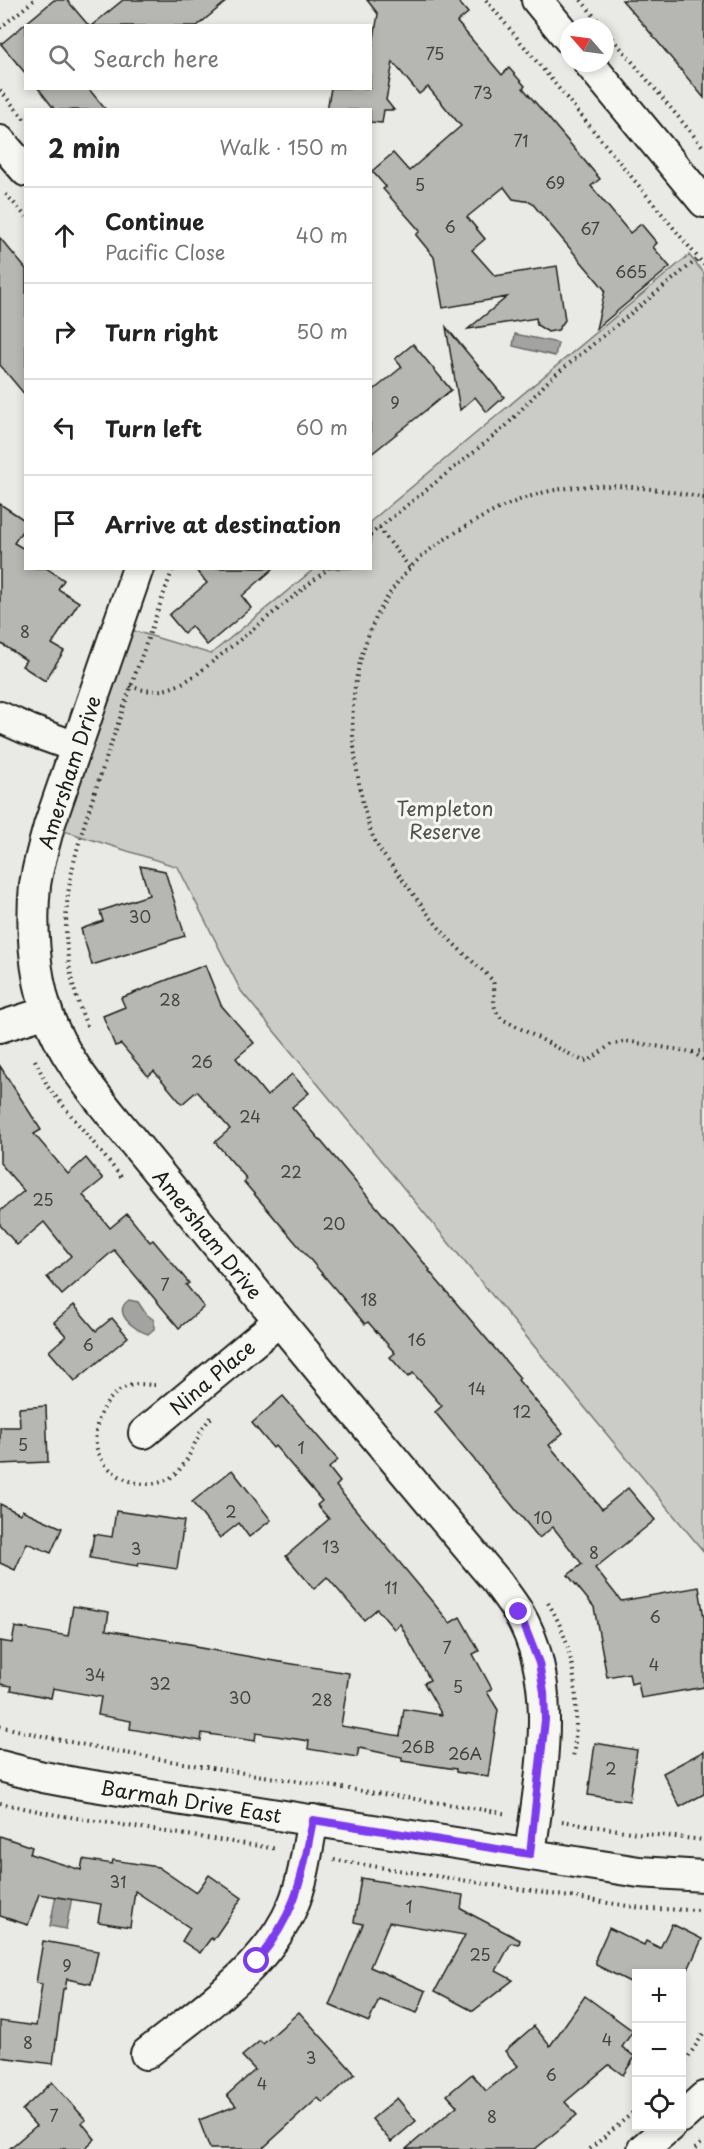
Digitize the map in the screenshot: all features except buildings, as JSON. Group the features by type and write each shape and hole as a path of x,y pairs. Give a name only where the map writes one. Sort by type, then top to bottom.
{"street":[{"path":"537,0 560,28"},
{"path":"596,72 704,202"},
{"path":"0,141 24,169"},
{"name":"Amersham Drive","path":"137,570 49,826 36,884 34,910 37,964 47,1012 57,1036 86,1083 279,1321 497,1582 519,1612 539,1663 544,1692 545,1720 530,1854"},
{"path":"0,717 76,747"},
{"path":"0,1027 47,1012"},
{"name":"Nina Place","path":"144,1433 279,1321"},
{"name":"Barmah Drive East","path":"0,1766 75,1783 639,1872 704,1876"},
{"path":"146,2054 241,1976 273,1942 284,1925 299,1888 313,1820"},
{"path":"686,2113 704,2097"},
{"path":"643,2149 665,2131"}],"path":[{"path":"0,28 34,0"},
{"path":"486,0 704,265"},
{"path":"580,0 595,18"},
{"path":"614,40 704,148"},
{"path":"0,90 24,119"},
{"path":"0,186 24,215"},
{"path":"372,533 506,426 549,380 699,258"},
{"path":"704,498 648,489 596,487 555,490 519,500 489,514 449,537 410,568 395,586 373,625 357,670 353,692 353,726 358,779 376,843 436,925 493,981 496,990 494,1007 496,1013 509,1024 583,1061 590,1060 610,1045 626,1041 691,1052 704,1051"},
{"path":"379,528 410,568"},
{"path":"91,1036 73,987 66,951 65,916 68,881 130,686 172,570"},
{"path":"130,686 143,691 163,691 183,683 327,570"},
{"path":"691,1052 704,1060"},
{"path":"547,1602 564,1635 574,1679 576,1723 573,1759"},
{"path":"0,1726 57,1740 148,1757 515,1815"},
{"path":"504,1813 506,1802"},
{"path":"0,1803 57,1815 288,1851"},
{"path":"565,1821 566,1811"},
{"path":"559,1821 704,1840"},
{"path":"323,1858 647,1909 704,1911"},
{"path":"686,2059 704,2033"},
{"path":"590,2149 632,2113"},
{"path":"695,2149 704,2141"}],"green space":[{"name":"Templeton Reserve","path":"689,255 704,273 704,1552 241,991 178,867 49,826 118,626 211,654 313,570 372,570 372,520"}],"shaded area":[{"path":"515,334 558,343 555,356 513,346"},
{"path":"129,1300 138,1302 146,1314 154,1320 154,1329 148,1334 131,1325 123,1315 124,1305"},
{"path":"58,1884 74,1886 66,1929 50,1926"}],"route":[{"path":"257,1961 284,1925 293,1905 299,1888 313,1820 530,1854 545,1720 544,1692 539,1663 519,1612"}]}
